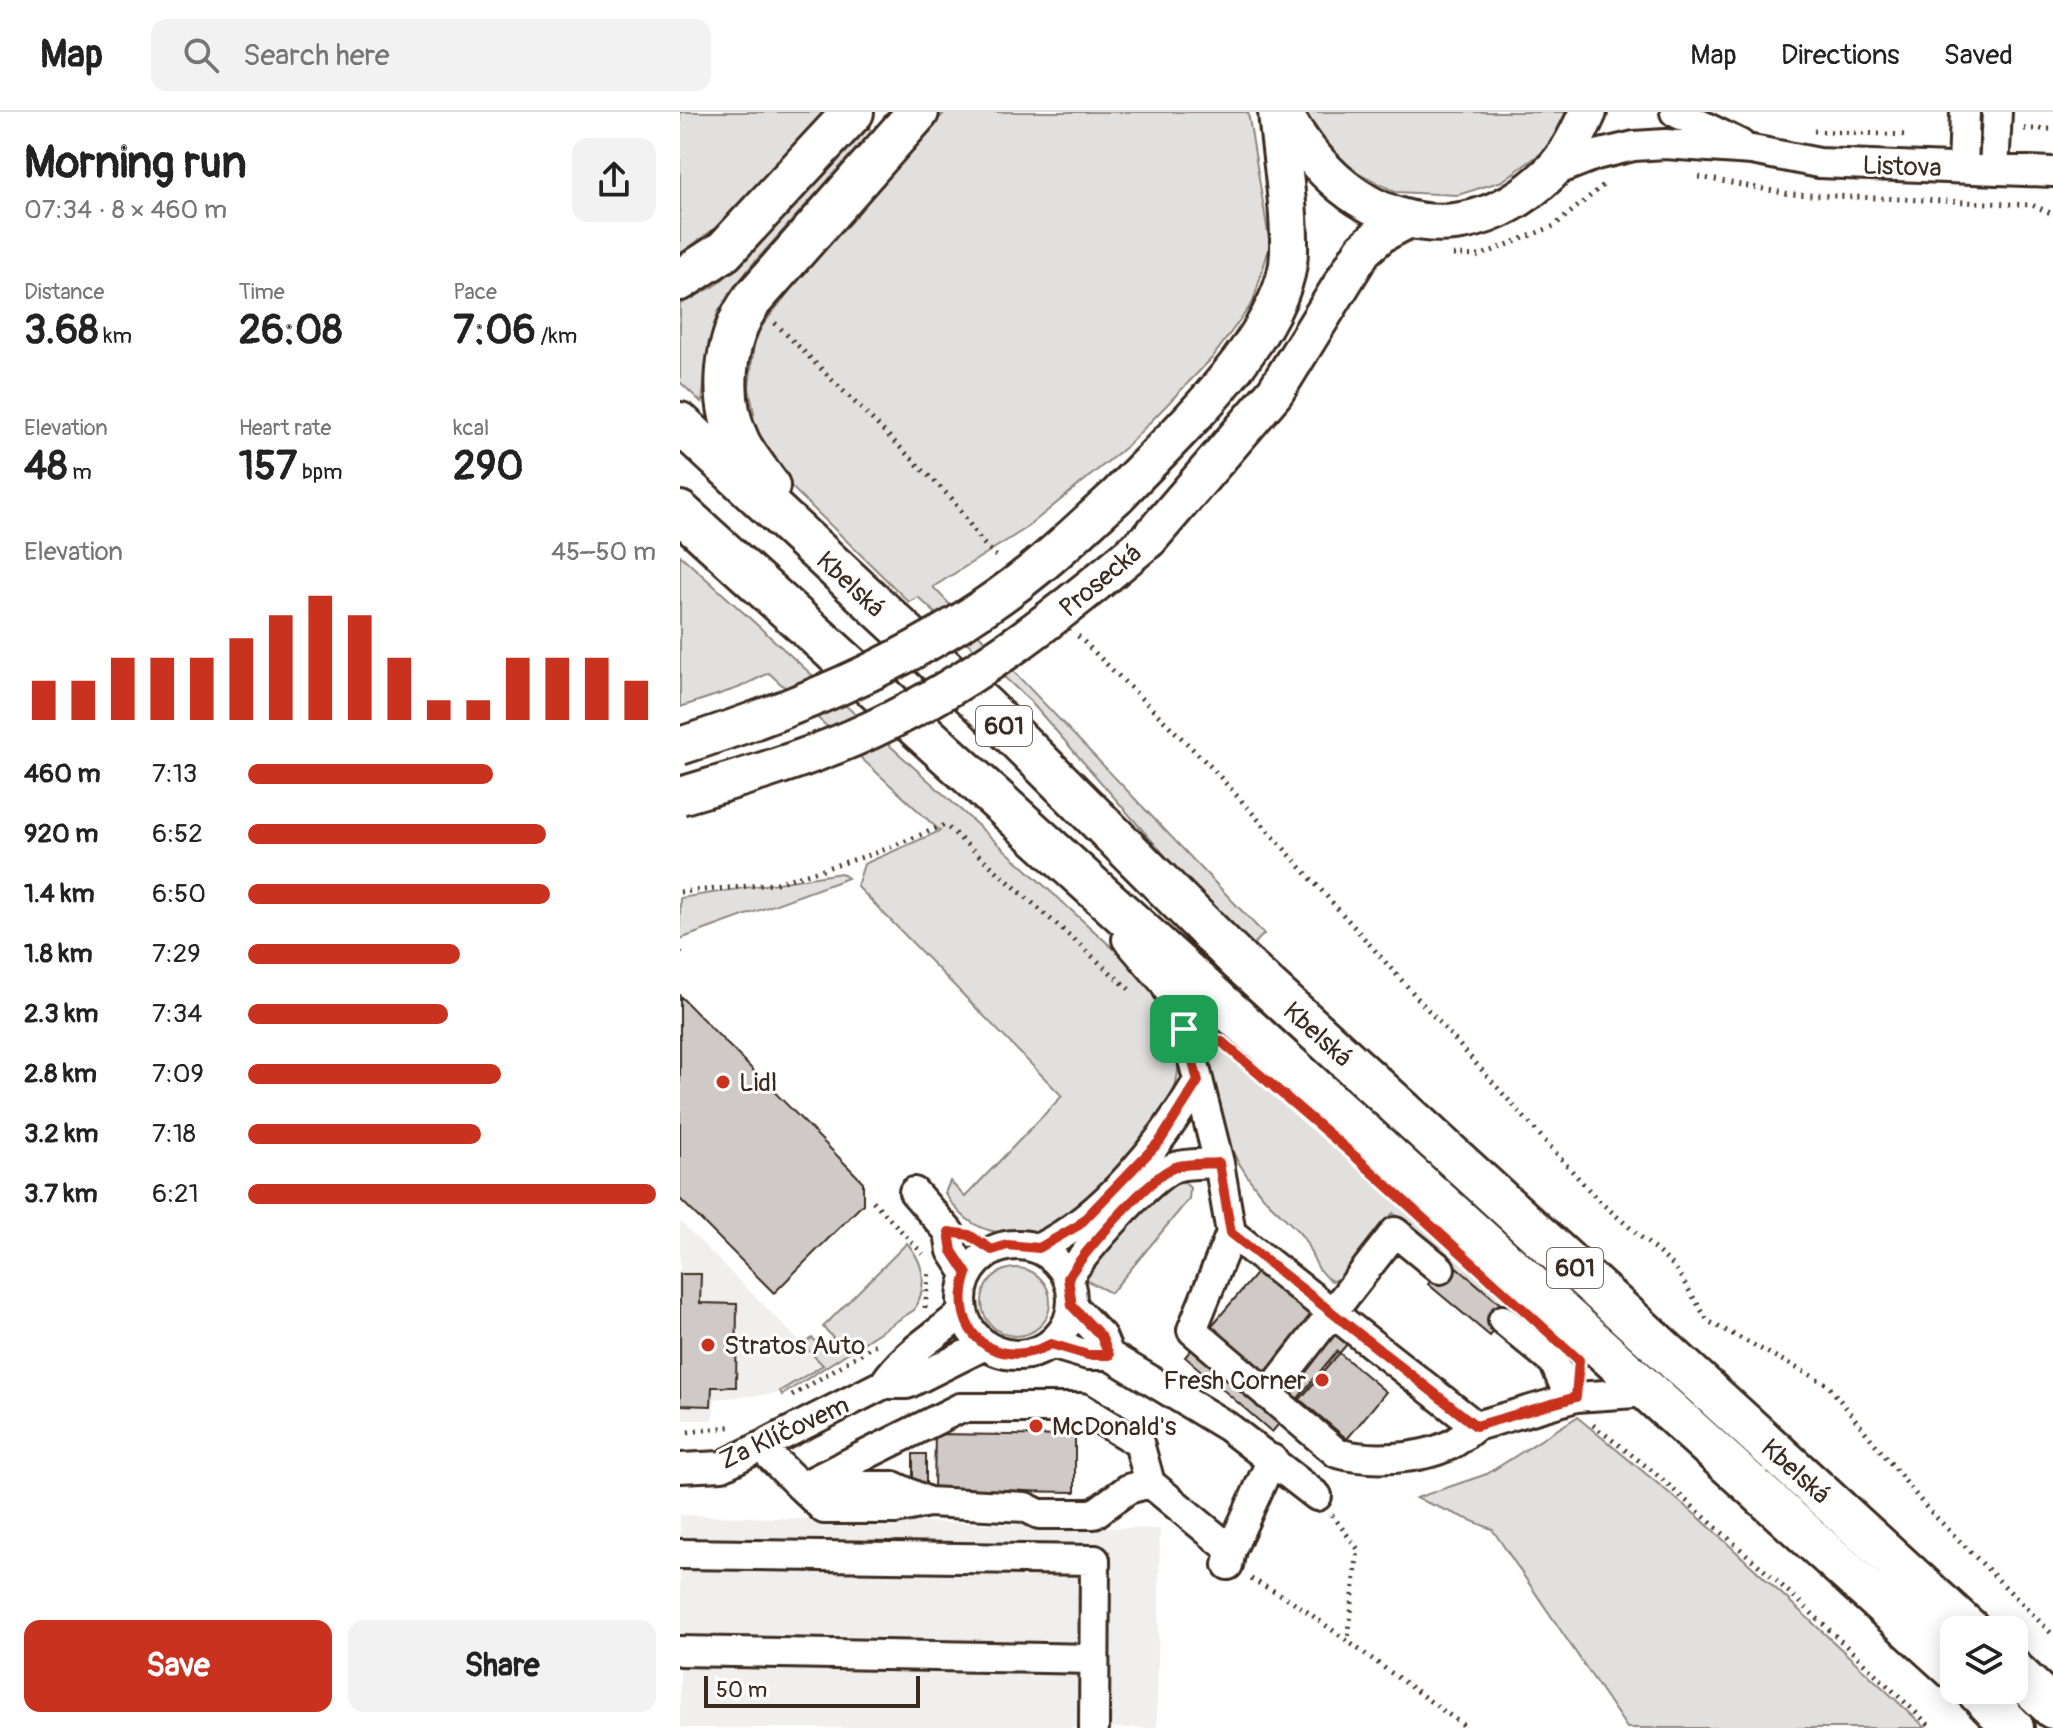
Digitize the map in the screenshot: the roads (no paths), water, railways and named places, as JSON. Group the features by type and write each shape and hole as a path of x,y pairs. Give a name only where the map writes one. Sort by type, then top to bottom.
{"highway":[{"path":"680,280 724,251 853,112"},
{"path":"819,554 742,448 733,428 727,391 727,365 733,335 752,300 918,112"},
{"name":"Kbelská","path":"680,423 985,707 1239,961 1955,1616"},
{"name":"Kbelská","path":"680,512 1940,1656"},
{"path":"2028,1684 2053,1708"},
{"path":"1990,1704 2013,1728"}],"main road":[{"name":"Prosecká","path":"680,746 743,726 862,676 912,649 973,613 1038,567 1117,496 1233,368 1265,326 1283,291 1290,253 1277,112"},
{"path":"1283,112 1300,144 1347,191 1377,211 1407,220 1450,222 1484,214 1521,196 1550,173 1573,143 1588,112"},
{"name":"Prosecká","path":"680,796 778,767 853,738 929,700 998,659 1068,608 1149,539 1275,392 1363,250 1381,234 1407,220"}],"street":[{"name":"Listova","path":"1675,112 1752,150"},
{"path":"1963,168 1965,112"},
{"path":"1994,170 1997,112"},
{"name":"Listova","path":"1550,173 1596,155 1634,146 1665,144 1752,150 1819,163 2053,172"},
{"path":"1031,830 1164,982 1182,1016 1219,1163 1231,1233 1192,1330 1337,1453 1365,1460 1397,1458 1450,1446 1476,1426 1573,1398 1650,1392"},
{"path":"1039,1248 1079,1225 1149,1152 1174,1122 1198,1081"},
{"path":"1068,1278 1089,1246 1161,1176 1176,1167 1219,1163"},
{"path":"914,1192 949,1232 952,1251 967,1274"},
{"path":"949,1232 969,1235 992,1250"},
{"path":"1268,1395 1395,1232 1440,1269"},
{"path":"1231,1233 1476,1426"},
{"path":"1007,1245 1039,1248 1051,1255 1068,1278 1072,1306 1061,1333 1051,1344 1035,1352 1018,1355 1000,1353 975,1336 962,1313 961,1300 967,1274 978,1260 992,1250 1007,1245"},
{"path":"1072,1306 1101,1336 1109,1355"},
{"name":"Za Klíčovem","path":"884,1384 897,1363 927,1343 962,1313"},
{"path":"1503,1320 1554,1362 1573,1398"},
{"path":"1051,1344 1088,1355 1109,1355 1228,1427 1317,1496"},
{"name":"Za Klíčovem","path":"680,1468 722,1466 884,1384 907,1384 985,1345"},
{"path":"801,1487 960,1408 1081,1408 1139,1443 1150,1483 1230,1559 1272,1459"},
{"path":"762,1448 824,1509 895,1509 928,1502 1025,1507 1039,1514 1094,1514 1128,1489 1150,1483"},
{"path":"680,1554 1095,1560 1094,1728"},
{"path":"680,1651 1094,1659"}],"place":[{"name":"Lidl","path":"723,1082"},
{"name":"Stratos Auto","path":"708,1345"},
{"name":"Fresh Corner","path":"1322,1380"},
{"name":"McDonald's","path":"1036,1426"}]}
